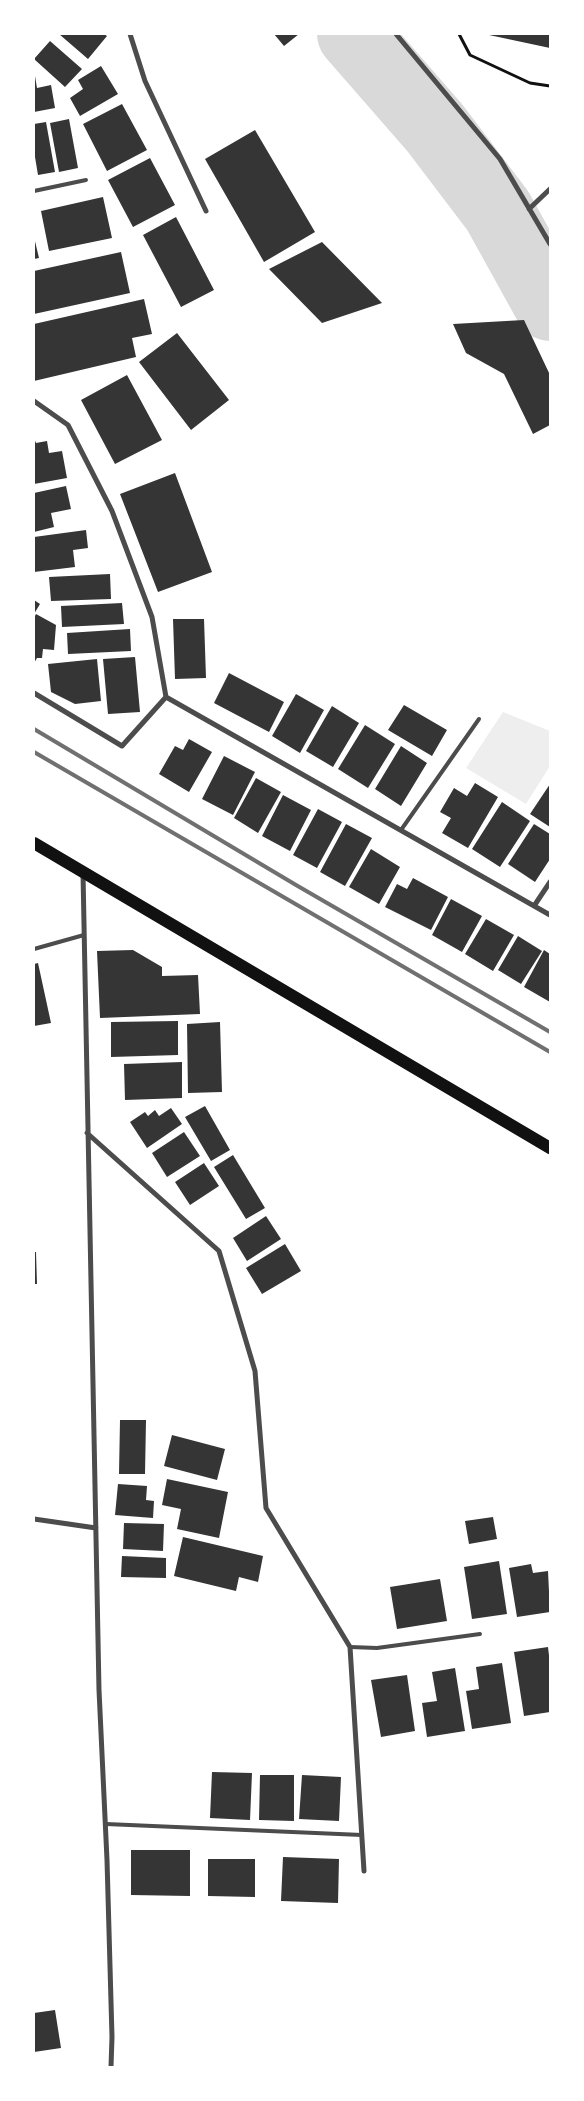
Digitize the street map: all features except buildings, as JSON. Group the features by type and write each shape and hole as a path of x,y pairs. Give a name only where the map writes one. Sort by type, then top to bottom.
{"main road":[{"path":"34,844 550,1148"}],"street":[{"path":"130,34 145,81 206,211"},
{"path":"396,34 500,159 550,244"},
{"path":"529,209 550,188"},
{"path":"34,401 68,425 112,511 152,617 166,697"},
{"path":"34,693 122,746 166,697"},
{"path":"166,697 550,915"},
{"path":"83,872 99,1690 106,1824 112,2037 111,2067"},
{"path":"534,906 550,882"},
{"path":"87,1133 219,1251 255,1371 266,1508 350,1647 364,1871"},
{"path":"34,1519 96,1528"}],"lane":[{"path":"34,191 86,180"},
{"path":"401,830 479,719"},
{"path":"34,949 84,935"},
{"path":"350,1647 377,1648 480,1634"},
{"path":"106,1824 362,1835"}],"path":[{"path":"459,34 470,55 530,83 550,86"}],"shaded area":[{"path":"503,712 550,731 550,766 526,804 466,768"}],"waterway":[{"path":"353,34 435,128 498,211 550,305"}],"railway":[{"path":"34,729 296,885 550,1032"},
{"path":"34,752 550,1052"}]}
